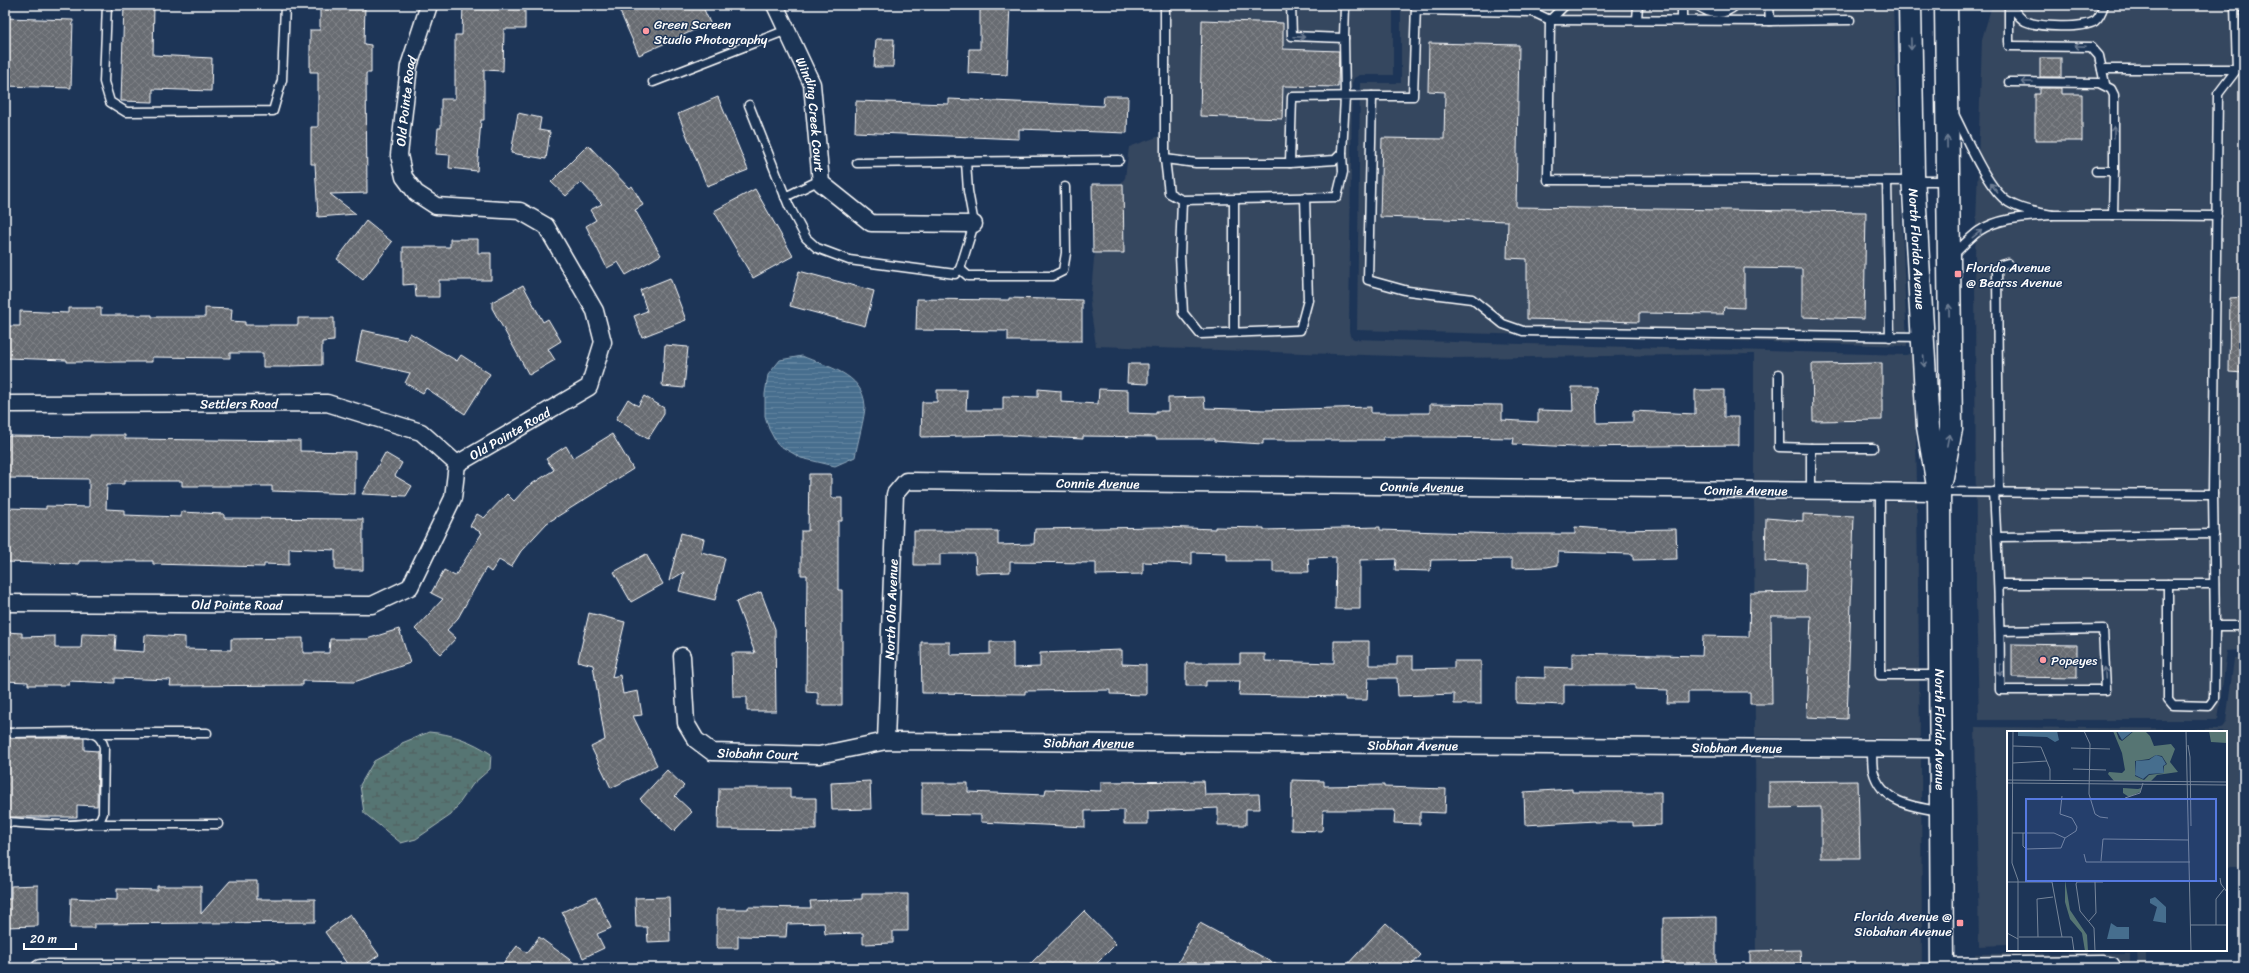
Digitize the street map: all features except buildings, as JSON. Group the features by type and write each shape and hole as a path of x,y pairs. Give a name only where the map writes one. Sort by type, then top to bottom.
{"main road":[{"name":"North Florida Avenue","path":"1910,5 1913,182 1928,427 1939,492 1942,965"},
{"name":"North Florida Avenue","path":"1939,492 1950,429 1946,5"}],"street":[{"name":"Old Pointe Road","path":"5,602 372,605 410,588 453,498 457,464 589,387 603,342 595,311 546,226 520,211 436,206 416,193 404,177 399,155 409,66 428,5"},
{"name":"Winding Creek Court","path":"775,5 812,84 821,183 871,223 974,224"},
{"name":"Settlers Road","path":"5,404 327,403 421,432 457,464"},
{"name":"Connie Avenue","path":"906,481 1939,492"},
{"name":"North Ola Avenue","path":"886,741 895,494 906,481"},
{"name":"Siobahn Court","path":"682,656 686,723 696,740 712,752 819,755 886,741"},
{"name":"Siobhan Avenue","path":"886,741 1940,749"},
{"path":"40,968 271,968"}],"lane":[{"path":"106,5 104,82 110,102 126,112 272,111 277,100 282,80 284,5"},
{"path":"1165,5 1165,159 1169,193 1182,200 1337,198 1343,172 1342,153 1345,97 1345,5"},
{"path":"1291,5 1292,36 1344,38"},
{"path":"1565,5 1550,20 1548,180 1947,181"},
{"path":"1638,5 1638,20"},
{"path":"1682,5 1682,20"},
{"path":"1697,5 1705,12 1714,14 1728,12 1736,5"},
{"path":"1769,5 1770,21"},
{"path":"2104,5 2102,13 2095,21 2077,26 2040,25 2024,20 2010,5 2009,44 2090,47 2100,56 2105,84"},
{"path":"2168,584 2168,699 2173,705 2209,706 2214,699 2215,626 2213,494 2218,94 2240,69 2235,5"},
{"path":"1290,162 1292,98 1413,96 1416,7 1533,12 1550,20 1850,20"},
{"path":"653,82 787,30"},
{"path":"2102,69 2240,69"},
{"path":"2009,82 2093,82 2105,84 2111,88 2114,95 2113,215"},
{"path":"1372,96 1368,280 1408,291 1472,299 1503,324 1523,331 1923,337"},
{"path":"1946,100 1990,182 2001,197 2020,207 2052,215"},
{"path":"749,105 785,197 806,238 817,248 849,260 947,275 955,274 960,270 974,224 968,190 966,162"},
{"path":"1165,159 1196,163 1290,162 1335,160 1342,153"},
{"path":"856,163 1119,160"},
{"path":"2096,171 2114,171"},
{"path":"785,197 820,180"},
{"path":"1887,182 1890,336"},
{"path":"960,270 968,276 1053,276 1064,272 1066,253 1065,186"},
{"path":"1182,200 1180,256 1183,313 1200,334 1300,330 1308,300 1305,198"},
{"path":"1234,200 1234,332"},
{"path":"1948,260 1978,232 1988,227 2018,218 2052,215 2217,216"},
{"path":"2000,630 2103,628 2106,690 2000,690 2000,630 2000,584 1997,538 1997,271 2001,265 2008,263"},
{"path":"1779,374 1779,447 1873,448"},
{"path":"1810,491 1811,448"},
{"path":"1880,492 1880,675 1940,675"},
{"path":"1939,492 2213,494"},
{"path":"1997,538 2214,534"},
{"path":"2000,584 2214,584"},
{"path":"2215,626 2244,626"},
{"path":"5,733 207,733"},
{"path":"93,824 100,820 103,813 104,747 101,738 94,734"},
{"path":"1872,748 1873,771 1882,786 1893,799 1908,807 1940,811"},
{"path":"5,822 218,824"},
{"path":"1942,965 1980,962 2001,965 2035,964 2102,960 2114,962 2118,968"}],"shaded area":[{"path":"1167,5 1393,5 1393,75 1360,75 1354,78 1352,83 1349,330 1350,336 1354,339 1906,355 1911,353 1914,349 1917,482 1754,480 1754,354 1455,358 1096,346 1090,305 1094,258 1112,194 1125,178 1129,147 1160,136"},
{"path":"1401,5 1893,5 1907,346 1357,330 1360,83 1401,83"},
{"path":"1992,5 2244,5 2244,650 2227,651 2218,720 1979,720 1976,598 1975,255 1982,39"},
{"path":"802,356 842,373 858,386 863,395 865,411 855,457 835,466 801,458 777,444 769,429 765,416 765,394 768,375 780,360"},
{"path":"1754,500 1917,502 1920,739 1755,737"},
{"path":"2234,659 2244,659 2244,867 2227,867 2227,731 2007,731 2007,945 1979,946 1975,727 2221,729 2226,722"},
{"path":"1755,758 1921,759 1922,968 1756,968"},
{"path":"2137,951 2146,951 2146,968 2138,968"},
{"path":"2130,953 2130,968 1976,968 1975,954"}],"green space":[{"path":"429,732 446,734 462,739 484,749 491,754 490,769 473,784 451,815 416,839 401,843 364,813 360,785 374,761 398,748 402,743"}],"place":[{"name":"Green Screen Studio Photography","path":"646,31"},
{"name":"Florida Avenue @ Bearss Avenue","path":"1958,274"},
{"name":"Popeyes","path":"2043,660"},
{"name":"Florida Avenue @ Siobahan Avenue","path":"1960,923"}]}
